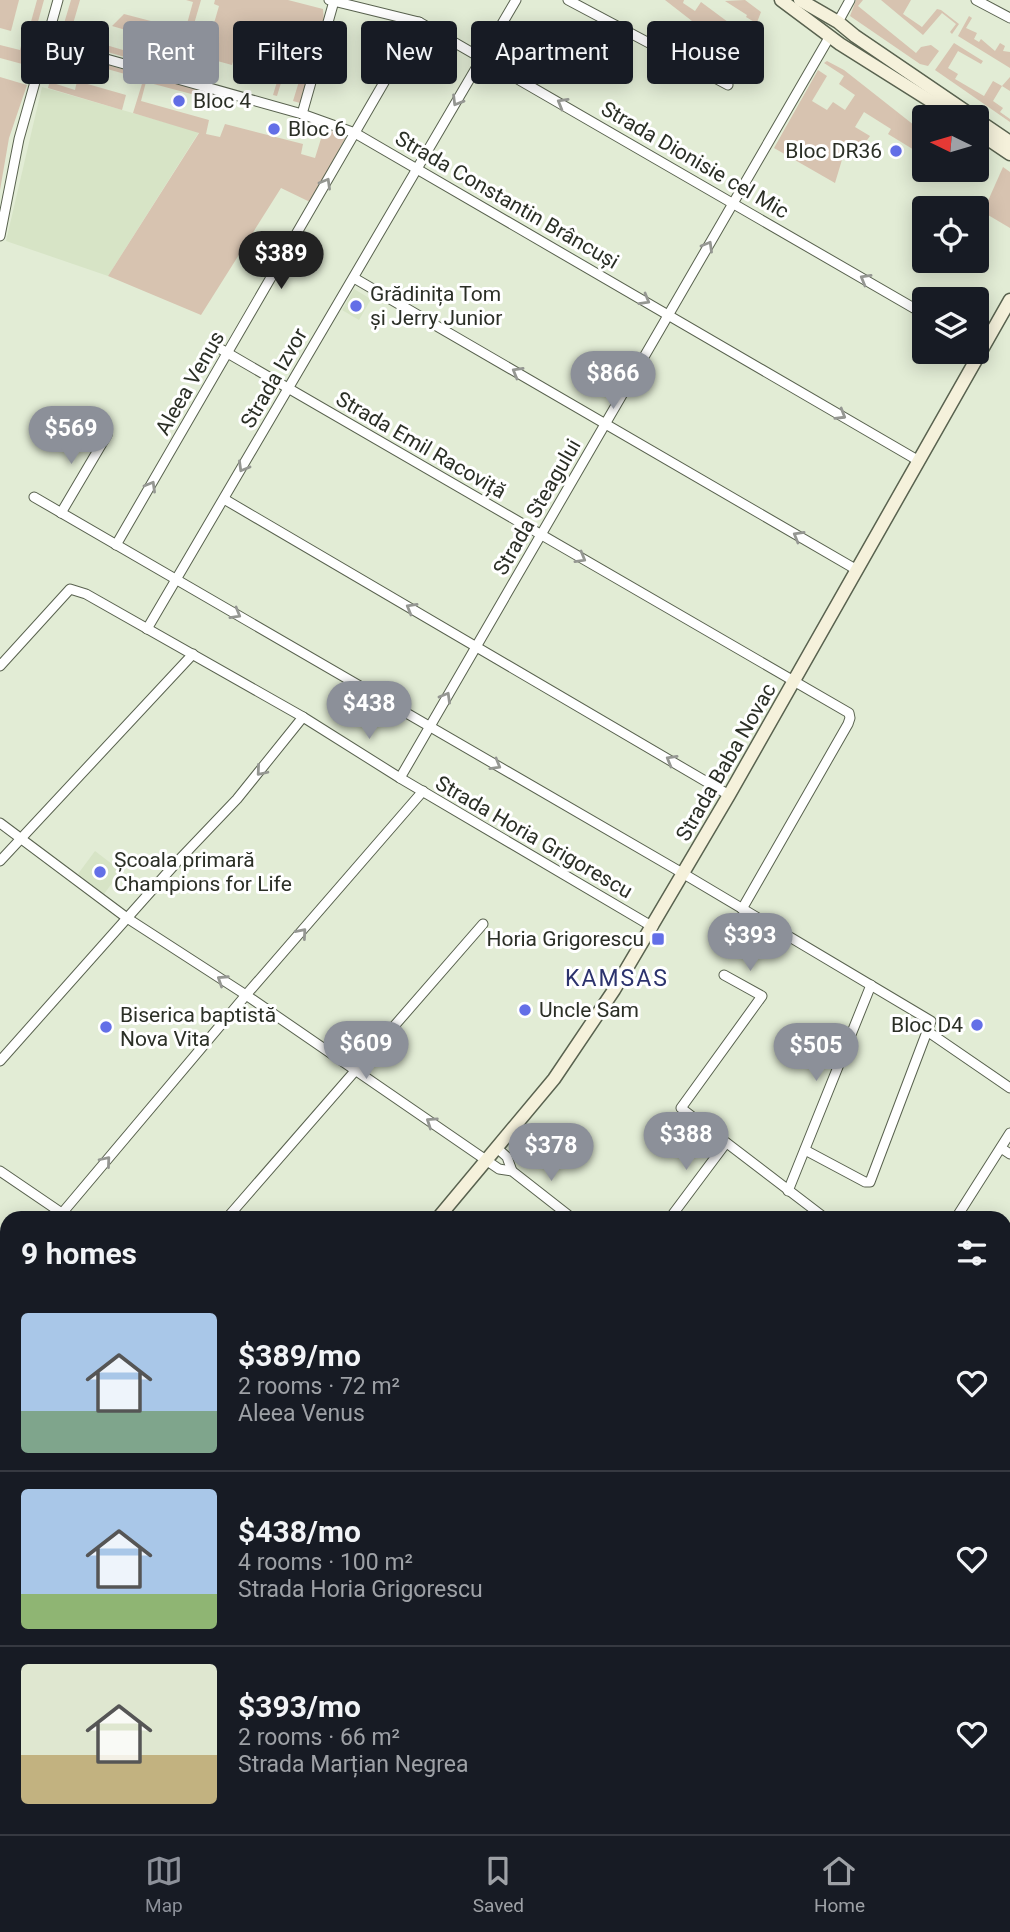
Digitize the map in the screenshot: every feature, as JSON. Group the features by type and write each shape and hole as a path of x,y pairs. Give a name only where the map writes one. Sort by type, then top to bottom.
{"main road":[{"path":"781,0 830,36 937,105"},
{"path":"800,0 838,22 956,105"},
{"path":"989,128 1010,142"},
{"path":"989,140 1010,154"},
{"name":"Strada Baba Novac","path":"989,332 1010,300"},
{"name":"Strada Baba Novac","path":"444,1211 554,1079 585,1036 653,927 919,461 970,364"}],"street":[{"path":"52,21 58,0"},
{"name":"Strada Izvor","path":"504,21 516,0"},
{"path":"568,0 728,85"},
{"path":"838,22 850,0"},
{"path":"975,0 1010,18"},
{"path":"302,114 331,1"},
{"name":"Strada Dionisie cel Mic","path":"331,1 415,21"},
{"name":"Strada Steagului","path":"400,778 830,36"},
{"name":"Strada Constantin Brâncuși","path":"109,60 302,114 355,133 919,461"},
{"name":"Strada Izvor","path":"147,629 471,76"},
{"path":"0,236 19,139 34,84"},
{"name":"Aleea Venus","path":"116,545 383,84"},
{"name":"Strada Dionisie cel Mic","path":"528,84 912,307"},
{"path":"354,278 857,570"},
{"name":"Strada Emil Racoviță","path":"212,344 849,713 850,718 742,909"},
{"path":"61,513 107,435"},
{"path":"34,497 684,874 931,1021 870,1182 865,1182 805,1150"},
{"path":"224,499 729,795"},
{"name":"Strada Horia Grigorescu","path":"0,666 70,589 86,594 303,717 423,792 653,927"},
{"path":"0,862 192,654"},
{"path":"0,1060 237,799 303,717"},
{"path":"67,1211 246,995 423,792"},
{"path":"0,822 127,918 246,995 499,1169 512,1171 563,1211"},
{"path":"233,1211 483,924"},
{"path":"724,975 762,996 681,1108 815,1211"},
{"path":"788,1191 871,985"},
{"path":"927,1031 1010,1088"},
{"path":"960,1211 1010,1133"},
{"path":"675,1211 726,1143"},
{"path":"497,1148 507,1157 512,1171"},
{"path":"1001,1148 1010,1154"},
{"path":"0,1171 56,1211"}],"shaded area":[{"path":"0,0 19,0 11,31 0,28"},
{"path":"37,0 44,0 38,21 31,21"},
{"path":"71,0 80,0 74,21 65,21"},
{"path":"186,0 201,0 195,21 188,21 193,2"},
{"path":"215,0 288,0 323,9 324,21 233,21 232,65 219,61 219,21 215,21 219,6 214,4"},
{"path":"665,0 684,0 683,3 695,11 701,2 727,21 711,21 692,21"},
{"path":"745,0 761,12 758,21 746,17 747,15 725,1"},
{"path":"856,0 863,0 858,6 916,53 921,47 931,45 939,51 928,66 920,64 850,16"},
{"path":"881,0 911,0 903,14 922,27 937,9 959,24 952,34 950,32 956,24 942,13 923,35"},
{"path":"124,14 151,21 123,21 123,29 112,26"},
{"path":"969,16 972,18 966,28 977,33 974,39 979,42 981,39 995,51 1000,43 1005,46 1003,51 1010,52 1010,68 958,36"},
{"path":"954,43 983,61 981,64 958,51 948,68 958,74 955,79 984,96 993,81 1002,86 993,101 1003,108 1000,112 1010,119 1010,122 989,105 935,70"},
{"path":"0,45 20,50 21,46 21,64 0,58"},
{"path":"109,46 123,50 123,56 109,52"},
{"path":"827,61 844,70 912,124 912,149 888,134 891,129 864,112 855,127 870,136 865,143 869,146 847,143 835,183 774,148 818,70 827,76 812,101 827,110 833,102 845,110 855,95 839,84 844,76 824,63"},
{"path":"109,65 123,69 123,73 109,70"},
{"path":"0,77 27,85 9,138 0,190"},
{"path":"1010,77 1010,91 1002,86"},
{"path":"49,84 56,84 75,90 76,84 88,84 126,95 122,110 48,88"},
{"path":"142,84 145,84 141,101 209,120 206,134 220,137 225,124 303,144 301,154 315,158 324,129 347,135 310,202 281,188 201,315 108,276 199,133 133,113"},
{"path":"154,84 179,84 219,96 218,101"},
{"path":"276,84 281,84 277,96 273,95"},
{"path":"298,84 306,84 300,103 293,101"},
{"path":"42,87 199,132 108,276 6,241"},
{"path":"1003,167 1010,172 1010,228 989,216 989,198"},
{"name":"Grădinița Tom și Jerry Junior","path":"354,289 371,299 359,320 342,310"},
{"name":"Școala primară Champions for Life","path":"95,851 121,871 104,894 78,874"}],"place":[{"name":"Bloc 4","path":"179,101"},
{"name":"Bloc 6","path":"274,129"},
{"name":"Bloc DR36","path":"896,151"},
{"name":"Grădinița Tom și Jerry Junior","path":"356,306"},
{"name":"Școala primară Champions for Life","path":"100,872"},
{"name":"Horia Grigorescu","path":"658,939"},
{"name":"Uncle Sam","path":"525,1010"},
{"name":"Bloc D4","path":"977,1025"},
{"name":"Biserica baptistă Nova Vita","path":"106,1027"}],"district":[{"name":"KAMSAS","path":"617,978"}]}
